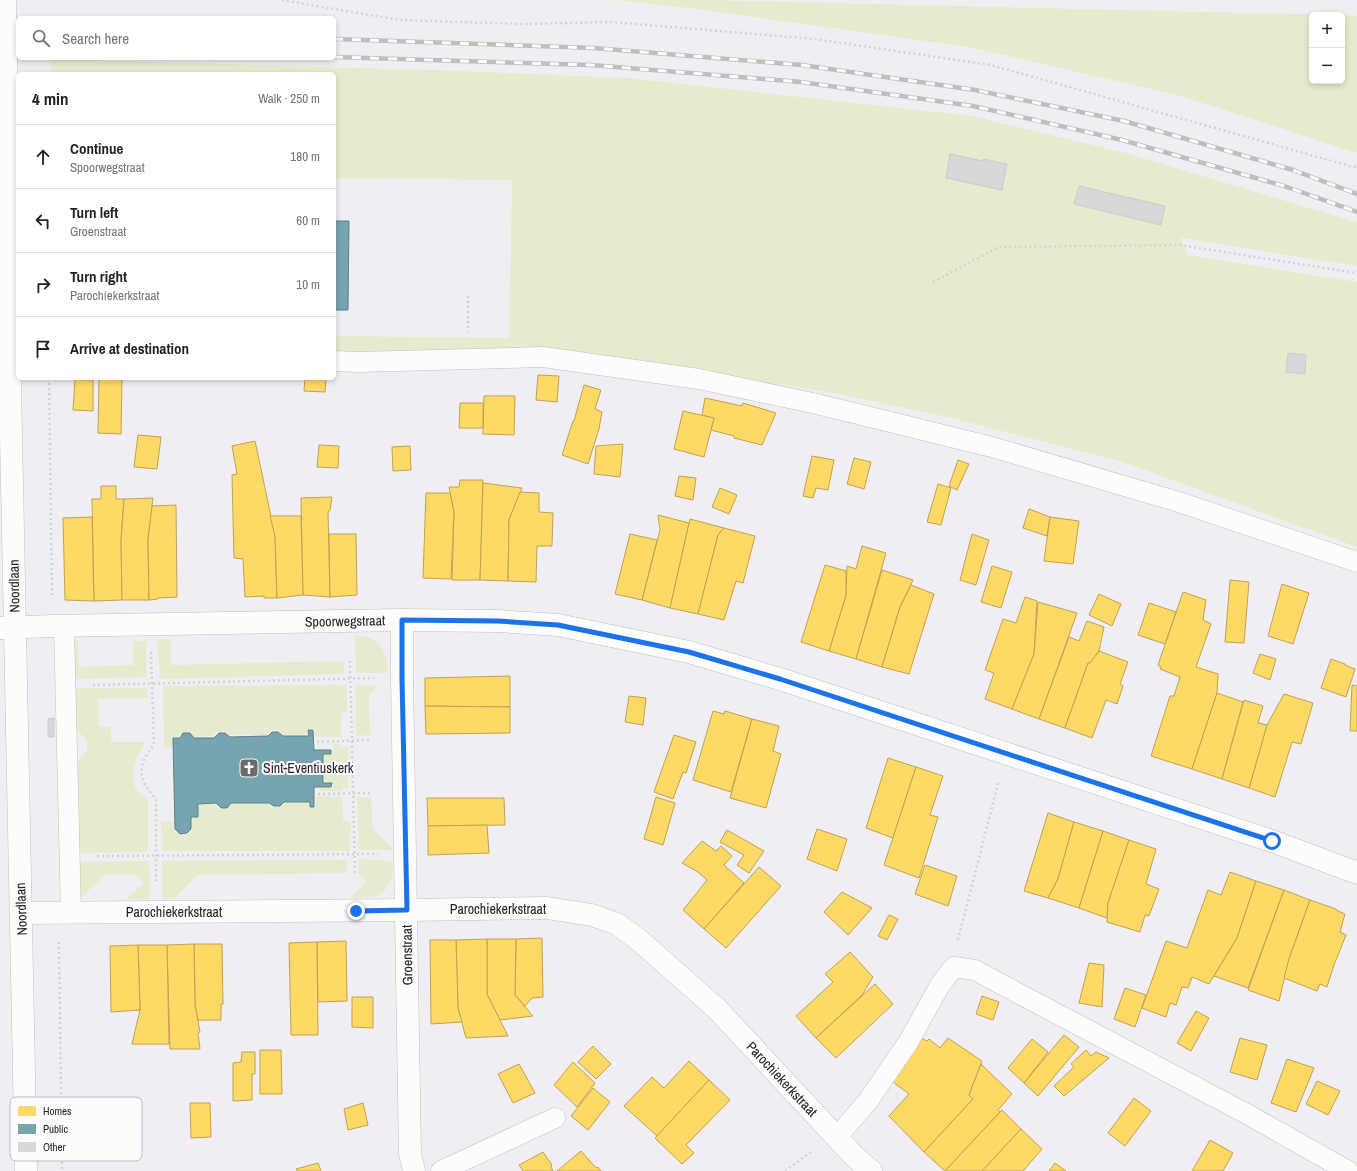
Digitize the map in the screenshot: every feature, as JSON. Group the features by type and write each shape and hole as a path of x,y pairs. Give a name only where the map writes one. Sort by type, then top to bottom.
{"street":[{"name":"Noordlaan","path":"5,0 7,105 4,287 7,628 22,913 25,1097"},
{"name":"Spoorwegstraat","path":"7,628 402,620 498,621 558,625 689,652 780,679 1272,841 1357,874"},
{"name":"Groenstraat","path":"402,620 410,1154 414,1171"},
{"name":"Parochiekerkstraat","path":"22,913 547,908 592,915 617,924 639,940 716,1009 871,1171"},
{"name":"Noordlaan","path":"26,1161 26,1171"}],"lane":[{"path":"336,361 358,362 543,357 699,379 817,404 992,447 1157,495 1357,562"},
{"path":"58,626 66,686 71,913"},
{"path":"837,1137 868,1101 905,1047 940,985 954,967 975,970 1030,998 1247,1114 1348,1171"},
{"path":"441,1171 555,1118"}],"path":[{"path":"282,0 399,20 525,24 611,22 814,38 990,65 1357,168"},
{"path":"933,282 999,247 1179,245 1357,273"},
{"path":"468,296 469,359"},
{"path":"49,380 58,626"},
{"path":"150,648 154,745 147,753 142,764 141,776 147,789 156,799 156,886"},
{"path":"350,661 355,873"},
{"path":"66,686 380,678"},
{"path":"316,742 370,740"},
{"path":"954,967 958,938 999,778"},
{"path":"318,794 372,793"},
{"path":"70,856 384,854"},
{"path":"59,946 61,1097"},
{"path":"62,1161 62,1171"}],"green space":[{"path":"615,0 705,0 1309,14 1309,84 1345,84 1345,15 1357,16 1357,153 1181,96 969,47 689,8"},
{"path":"51,60 85,60 461,71 627,78 972,116 1126,153 1353,221 1357,223 1357,266 1181,238 1187,255 1357,282 1357,547 1120,461 947,417 834,393 544,348 401,355 336,352 336,336 509,338 512,180 336,178 336,72 51,72"},
{"path":"355,636 371,639 380,646 386,658 388,673 356,673"},
{"path":"157,639 171,639 171,665 344,661 344,674 160,679"},
{"path":"72,641 78,641 79,667 133,665 133,641 146,641 146,677 73,679"},
{"path":"347,685 347,712 341,713 341,737 315,737 315,729 308,729 307,734 284,735 278,730 271,730 267,735 230,735 225,731 217,732 213,736 195,737 191,732 182,732 178,737 172,738 173,747 164,747 163,686"},
{"path":"355,685 379,685 369,694 370,735 356,736"},
{"path":"73,688 147,688 147,698 98,699 99,727 111,727 111,742 145,742 137,756 133,771 135,787 140,794 148,799 148,852 76,853 74,766 87,751 87,741 74,726"},
{"path":"333,744 341,744 341,747 348,747 348,788 342,788 342,791 320,791 320,788 333,788 333,782 325,782 324,755 334,754"},
{"path":"316,796 342,797 343,820 351,822 349,851 163,851 161,822 173,821 174,830 179,835 188,834 192,830 192,818 199,818 199,805 215,804 219,809 227,809 231,804 268,804 272,807 281,807 285,803 309,803 309,808 316,808"},
{"path":"357,797 371,797 373,829 392,848 392,850 359,850"},
{"path":"359,859 393,861 393,876 385,890 376,896 350,899 366,882 358,873"},
{"path":"347,860 347,873 198,875 174,899 162,899 162,861"},
{"path":"149,861 150,899 126,899 144,883 135,875 105,875 79,899 76,862"}],"building: Homes":[{"path":"538,375 559,376 557,402 536,400"},
{"path":"75,380 93,380 93,411 73,410"},
{"path":"99,380 122,380 121,434 98,433"},
{"path":"305,380 326,380 325,392 304,391"},
{"path":"584,385 601,390 595,409 602,412 599,429 588,464 562,455 574,421"},
{"path":"484,396 515,396 514,435 483,434"},
{"path":"705,398 742,406 743,403 776,413 762,445 711,430 714,418 702,415"},
{"path":"460,403 483,403 483,428 459,428"},
{"path":"683,411 714,418 704,457 674,449"},
{"path":"138,435 161,437 157,469 134,467"},
{"path":"255,441 275,535 277,598 264,598 264,596 245,597 243,559 234,558 232,475 237,474 232,446"},
{"path":"623,444 620,477 594,474 596,446"},
{"path":"319,445 339,446 338,468 317,467"},
{"path":"410,446 411,470 393,471 392,447"},
{"path":"812,456 834,460 828,490 816,488 813,498 803,496"},
{"path":"854,458 871,462 864,489 847,484"},
{"path":"958,460 969,464 957,490 949,486"},
{"path":"679,476 696,478 693,500 675,496"},
{"path":"460,480 483,480 480,580 452,580 454,512 449,487 459,487"},
{"path":"483,483 522,488 509,520 508,581 480,580"},
{"path":"938,484 951,488 941,525 927,522"},
{"path":"101,486 116,486 116,499 124,499 121,541 122,600 94,601 92,499 101,499"},
{"path":"720,488 737,495 729,514 712,507"},
{"path":"520,492 539,493 539,512 553,513 552,546 537,546 536,582 508,581 509,520"},
{"path":"426,493 450,493 454,512 451,579 423,578"},
{"path":"332,497 330,510 328,512 330,597 303,595 301,498"},
{"path":"153,498 148,540 149,600 122,600 121,541 124,499"},
{"path":"176,505 177,597 149,600 148,540 152,506"},
{"path":"1029,509 1050,517 1047,536 1023,528"},
{"path":"658,515 689,523 670,608 642,600 660,530"},
{"path":"270,516 301,516 303,595 277,598 275,536"},
{"path":"92,517 94,601 65,600 63,518"},
{"path":"1050,517 1079,521 1073,564 1044,561"},
{"path":"690,519 724,528 718,535 698,614 670,608"},
{"path":"724,528 755,536 743,583 736,581 724,620 698,614 718,535"},
{"path":"329,534 356,534 357,595 330,597"},
{"path":"630,534 657,540 642,600 615,594"},
{"path":"972,534 989,540 976,585 960,580"},
{"path":"862,546 886,553 856,659 829,651 846,595 847,566 856,569"},
{"path":"825,565 846,571 846,595 829,651 801,642"},
{"path":"992,566 1012,572 1001,608 981,602"},
{"path":"882,570 913,580 900,607 882,667 856,659"},
{"path":"1230,580 1249,582 1244,643 1225,642"},
{"path":"1282,584 1309,593 1293,644 1268,636"},
{"path":"911,585 934,594 909,674 882,667 900,607"},
{"path":"1183,592 1206,600 1203,620 1211,624 1196,667 1218,674 1217,693 1192,769 1151,756 1170,696 1174,696 1180,677 1160,669 1161,667 1158,665"},
{"path":"1099,594 1121,604 1112,626 1089,615"},
{"path":"1025,597 1037,601 1034,654 1012,709 985,699 994,673 985,670 1003,619 1016,623"},
{"path":"1038,602 1077,613 1039,719 1012,709 1034,654"},
{"path":"1149,603 1176,612 1165,644 1138,635"},
{"path":"1087,621 1104,627 1099,651 1090,663 1088,663 1065,728 1039,719 1069,637 1079,641"},
{"path":"1099,651 1128,662 1120,684 1123,686 1117,704 1106,700 1092,738 1065,728 1088,663 1090,663"},
{"path":"1260,654 1276,659 1270,680 1253,673"},
{"path":"1331,659 1355,669 1346,697 1321,688"},
{"path":"510,676 510,707 425,706 425,678"},
{"path":"1352,685 1357,686 1357,731 1350,731"},
{"path":"1217,693 1243,702 1222,779 1192,769"},
{"path":"1284,694 1313,703 1301,744 1292,742 1275,797 1249,788 1267,725"},
{"path":"629,696 646,698 643,725 625,722"},
{"path":"1244,700 1263,706 1258,723 1267,725 1249,788 1222,779"},
{"path":"425,706 510,707 510,733 426,734"},
{"path":"713,711 724,714 725,711 752,719 731,792 693,780"},
{"path":"752,719 779,726 773,751 781,754 766,808 730,798"},
{"path":"674,735 696,742 686,773 683,772 673,799 654,792"},
{"path":"888,758 916,767 893,838 866,828"},
{"path":"916,767 943,776 930,815 938,817 919,878 884,865"},
{"path":"656,797 675,803 663,845 644,839"},
{"path":"427,798 504,798 505,825 428,826"},
{"path":"1048,813 1074,822 1058,879 1048,898 1024,891"},
{"path":"1074,822 1103,831 1079,908 1048,898 1058,879"},
{"path":"487,825 489,853 428,855 428,826"},
{"path":"817,829 847,839 837,871 807,859"},
{"path":"727,830 764,851 749,873 737,865 744,855 720,842"},
{"path":"1103,831 1129,840 1108,903 1107,918 1079,908"},
{"path":"1129,840 1156,849 1146,884 1159,889 1149,916 1145,915 1140,932 1107,922 1108,903"},
{"path":"702,841 716,851 721,846 732,856 724,865 744,883 704,929 683,910 707,880 698,872 682,863"},
{"path":"925,865 957,876 948,906 915,894"},
{"path":"759,867 781,886 726,948 704,929"},
{"path":"1230,872 1256,881 1237,938 1209,984 1192,977 1188,988 1182,987 1176,1005 1170,1003 1166,1017 1142,1008 1166,941 1187,948 1208,890 1221,895"},
{"path":"1256,881 1284,890 1248,988 1214,976 1237,938"},
{"path":"1284,890 1310,900 1289,959 1279,1001 1248,990"},
{"path":"842,892 872,908 848,935 824,912"},
{"path":"1310,900 1336,909 1345,914 1340,932 1346,935 1327,987 1320,984 1317,991 1284,978 1289,959"},
{"path":"889,915 898,919 887,940 878,936"},
{"path":"542,938 543,997 532,998 525,1006 515,995 516,939"},
{"path":"487,939 516,939 515,995 533,1016 500,1020 487,994"},
{"path":"487,939 487,994 508,1036 466,1038 458,1008 456,940"},
{"path":"430,940 456,940 458,1008 462,1022 431,1024"},
{"path":"346,941 347,1001 318,1002 317,942"},
{"path":"317,942 318,1035 291,1035 289,943"},
{"path":"194,944 222,944 223,1004 221,1004 221,1020 198,1020 195,1005"},
{"path":"194,944 195,1005 200,1032 198,1033 200,1049 170,1049 167,945"},
{"path":"138,945 167,945 169,1044 132,1044 140,1010"},
{"path":"138,945 140,1010 111,1012 110,946"},
{"path":"850,952 873,977 862,995 816,1038 796,1016 833,982 825,974"},
{"path":"1089,963 1104,965 1102,1007 1079,1003"},
{"path":"875,984 893,1004 836,1058 816,1038"},
{"path":"1125,988 1146,995 1135,1027 1114,1019"},
{"path":"982,996 999,1002 993,1020 976,1014"},
{"path":"352,997 373,997 373,1028 352,1027"},
{"path":"1196,1011 1209,1018 1191,1051 1177,1043"},
{"path":"1064,1035 1079,1047 1038,1096 1024,1083"},
{"path":"921,1038 927,1041 929,1039 940,1048 948,1038 982,1061 969,1095 973,1099 924,1152 889,1116 909,1094 893,1082"},
{"path":"1240,1038 1267,1045 1257,1080 1230,1072"},
{"path":"1032,1039 1048,1052 1024,1083 1008,1068"},
{"path":"593,1046 611,1064 596,1079 578,1062"},
{"path":"260,1050 281,1050 282,1094 260,1094"},
{"path":"1086,1050 1091,1056 1096,1052 1109,1058 1064,1096 1054,1086 1074,1067 1071,1064"},
{"path":"242,1052 255,1052 255,1074 252,1074 252,1100 233,1101 233,1063 241,1062"},
{"path":"1287,1059 1314,1068 1296,1112 1271,1103"},
{"path":"689,1061 709,1080 657,1136 624,1106 652,1077 664,1088"},
{"path":"573,1062 595,1083 577,1107 554,1085"},
{"path":"519,1064 535,1093 513,1103 498,1074"},
{"path":"981,1064 1012,1094 998,1110 1000,1112 945,1171 924,1152 973,1099 969,1095"},
{"path":"709,1080 730,1100 686,1145 694,1153 682,1164 655,1138"},
{"path":"1317,1081 1340,1091 1328,1115 1306,1104"},
{"path":"593,1088 610,1102 588,1130 571,1116"},
{"path":"1134,1098 1151,1111 1125,1146 1108,1133"},
{"path":"190,1103 210,1103 211,1137 191,1138"},
{"path":"363,1103 368,1125 348,1130 344,1109"},
{"path":"1002,1110 1021,1129 982,1171 945,1171"},
{"path":"1021,1129 1042,1149 1023,1171 982,1171"},
{"path":"1210,1140 1233,1153 1223,1171 1192,1171"},
{"path":"581,1151 596,1168 598,1167 601,1171 557,1171"},
{"path":"543,1152 552,1165 551,1167 553,1171 523,1171 519,1165"},
{"path":"318,1163 321,1171 297,1171 296,1169"},
{"path":"1055,1163 1066,1171 1049,1171"}],"building: Public":[{"path":"336,221 349,221 348,310 336,310"},
{"name":"Sint-Eventiuskerk","path":"308,730 313,730 314,750 331,750 331,754 323,754 323,783 332,783 331,787 314,787 314,807 310,807 310,802 284,802 280,806 274,806 269,803 231,803 227,808 221,808 216,803 198,804 198,817 191,817 191,829 187,833 180,834 175,829 173,738 180,738 183,733 190,733 194,738 214,738 219,733 225,733 230,737 268,736 272,732 278,732 283,736 309,736"}],"building: Other":[{"path":"950,154 1007,164 1002,190 946,178"},
{"path":"1079,186 1165,206 1161,225 1074,204"},
{"path":"1288,353 1306,355 1305,374 1286,372"},
{"path":"54,718 54,737 48,737 48,719"}],"railway":[{"path":"0,31 16,31"},
{"path":"336,39 594,48 802,65 975,90 1124,121 1293,170 1357,194"},
{"path":"0,49 16,49"},
{"path":"336,57 591,65 801,82 973,106 1122,140 1284,186 1357,212"}],"place":[{"name":"Sint-Eventiuskerk","path":"249,768"}],"route":[{"path":"356,911 407,910 402,620 498,621 558,625 689,652 780,679 1272,841"}]}
